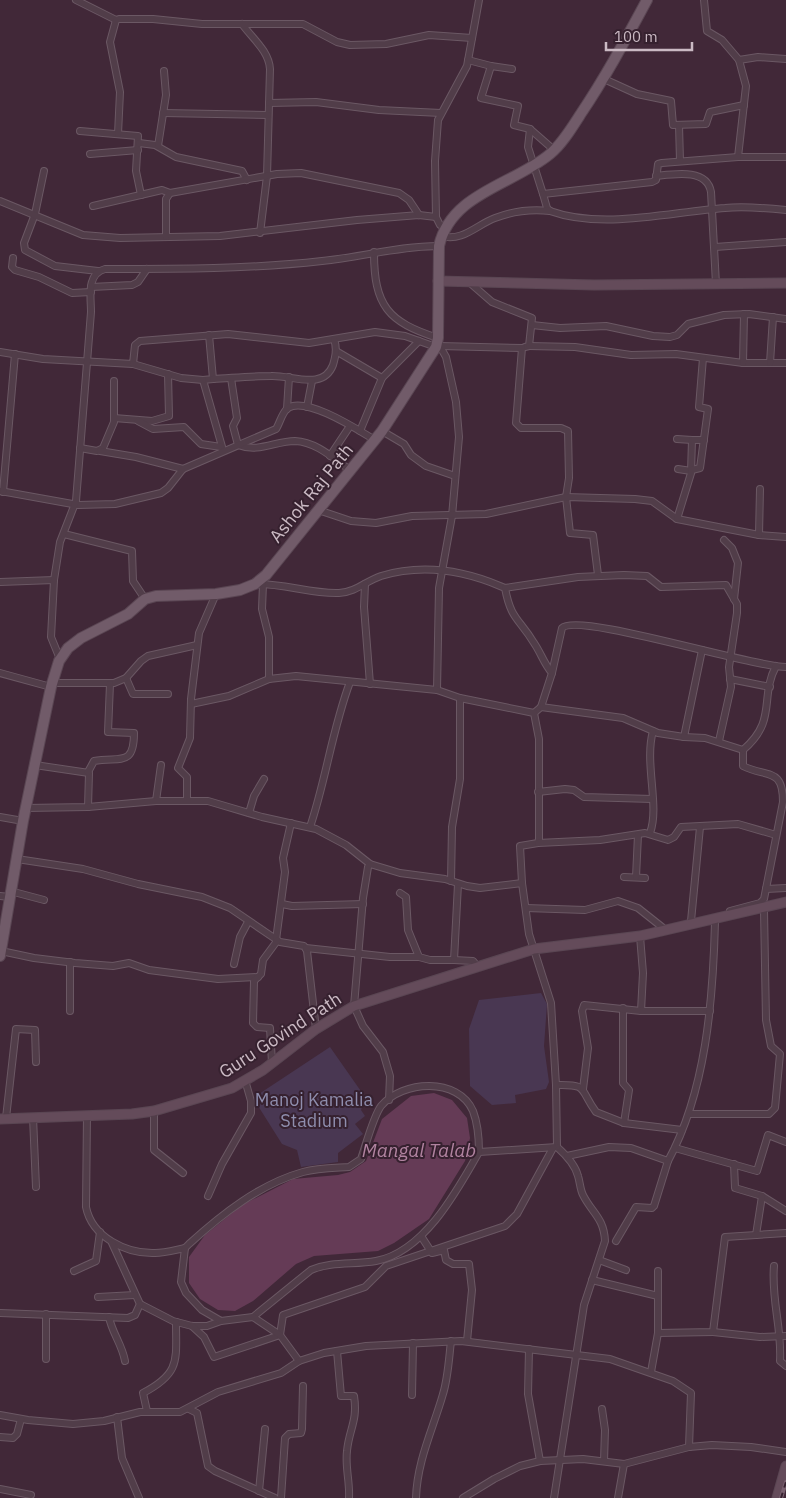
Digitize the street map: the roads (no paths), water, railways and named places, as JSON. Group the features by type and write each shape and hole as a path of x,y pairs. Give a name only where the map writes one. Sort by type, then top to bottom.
{"main road":[{"path":"438,343 438,281 442,236 455,213 533,166 554,150 604,79 647,0"},
{"name":"Ashok Raj Path","path":"1,953 7,894 17,859 23,821 52,685 60,659 68,648 81,638 128,614 145,600 156,596 216,594 240,590 259,584 382,431 438,343"}],"street":[{"path":"76,0 116,20 131,18 202,24 303,24 337,42 350,45 386,44 429,35 472,38"},
{"path":"442,236 440,224 436,217 438,120 461,79 468,60 479,0"},
{"path":"704,0 707,31 722,40 739,60 746,82 738,157"},
{"path":"116,20 110,42 120,92 118,134"},
{"path":"242,24 268,59 270,69 267,176 260,233"},
{"path":"739,60 758,56 786,59"},
{"path":"468,60 512,69"},
{"path":"491,66 481,98 518,106 514,125 530,129 554,150"},
{"path":"158,146 167,89 164,72"},
{"path":"604,79 637,94 671,101 673,125 706,124 710,112 744,105"},
{"path":"269,103 316,102 379,110 441,113"},
{"path":"163,112 268,115"},
{"path":"679,125 680,161"},
{"path":"530,129 527,142 546,208 550,211"},
{"path":"80,132 136,135 138,147 136,171 141,195"},
{"path":"90,154 158,146 176,157 242,171 247,180"},
{"path":"543,194 652,182 656,176 658,164 738,157 786,157"},
{"path":"44,172 34,214 24,244 25,250 55,266 98,271 314,262 416,246 442,236 448,238 461,237 490,220 510,214 535,210 550,211 576,217 628,219 712,209 786,210"},
{"path":"93,206 162,190 170,193 267,176 301,173 392,191 409,200 419,215"},
{"path":"656,176 689,175 706,180 710,186 716,284"},
{"path":"166,237 166,199 170,193"},
{"path":"0,201 34,214 61,228 92,236 127,238 206,237 260,233 357,220 419,215 436,217"},
{"path":"714,247 786,242"},
{"path":"374,252 378,285 389,313 400,323 438,343 446,357 456,402 458,437 452,516 438,601 437,690"},
{"path":"12,258 12,267 15,270 39,277 72,293 132,285 138,282 147,269"},
{"path":"60,659 51,637 54,580 64,534 75,504 88,363 90,290 94,275 98,271"},
{"path":"438,281 594,285 786,283"},
{"path":"469,282 492,302 532,318 530,346"},
{"path":"532,325 564,328 606,326 653,336 670,337 678,335 684,326 724,315 744,314 786,319"},
{"path":"744,314 744,363"},
{"path":"770,362 773,317"},
{"path":"133,364 137,342 228,334 304,343 375,332 438,343 522,348 530,346 566,346 631,355 676,354 744,363 786,362"},
{"path":"210,335 213,379"},
{"path":"0,352 88,363 133,364 181,378 203,380 273,376 312,380 320,379 327,374 336,351 334,339"},
{"path":"360,431 382,378 419,341"},
{"path":"522,348 516,423 521,428 561,428 568,431 569,478 566,497 570,533 592,535 598,575"},
{"path":"336,351 382,378"},
{"path":"15,354 2,492 75,504 115,504 155,495 168,488 183,469 222,449 276,429 287,409 289,377"},
{"path":"678,469 691,472 700,468 708,409 699,407 702,358"},
{"path":"114,418 157,420 169,416 168,374"},
{"path":"231,378 237,418 233,426 238,444"},
{"path":"203,380 222,449"},
{"path":"306,406 312,380"},
{"path":"100,451 114,418 114,381"},
{"path":"287,409 306,406 332,416 375,440"},
{"path":"137,420 153,429 184,427 201,444 222,449"},
{"path":"330,456 350,426"},
{"path":"382,431 404,444 411,455 426,466 455,476"},
{"path":"677,438 704,440"},
{"path":"677,519 691,472 692,440"},
{"path":"238,444 248,448 262,448 299,442 314,446 350,470"},
{"path":"80,448 136,457 183,469"},
{"path":"759,535 760,489"},
{"path":"318,510 361,522 420,516 486,514 566,497 647,500 658,505 677,519 759,535 786,538"},
{"path":"64,534 132,551 133,581 145,600"},
{"path":"724,540 732,548 738,563 734,599"},
{"path":"268,679 270,637 262,609 259,584 332,593 347,592 375,578 392,574 442,569 465,572 505,588 598,575 647,576 658,586 666,588 722,584 728,587 737,604 737,613 729,667 730,694 719,741"},
{"path":"0,582 54,580"},
{"path":"365,584 364,607 370,684"},
{"path":"505,588 510,612 534,642 542,659 552,673"},
{"path":"186,801 187,777 178,768 190,738 191,704 197,645 202,621 216,594"},
{"path":"534,713 541,706 552,673 562,628 568,624 606,628 786,667"},
{"path":"0,673 52,685 110,684 126,678 141,660 148,656 197,645"},
{"path":"684,737 702,650"},
{"path":"661,929 760,903 764,900 783,802 780,780 774,775 743,766 743,750 761,731 776,666"},
{"path":"191,704 229,696 268,679 300,676 437,690 460,698 534,713"},
{"path":"126,678 133,694 168,694"},
{"path":"730,678 770,687"},
{"path":"310,827 324,783 336,724 350,682"},
{"path":"88,807 90,781 88,772 94,761 122,759 130,756 133,752 134,733 108,732 110,684"},
{"path":"451,881 452,827 460,779 460,698"},
{"path":"541,706 623,718 653,731 719,741 743,750"},
{"path":"534,713 539,739 538,843"},
{"path":"650,833 653,816 650,749 653,731"},
{"path":"35,764 88,772"},
{"path":"156,801 161,765"},
{"path":"249,813 254,796 264,779"},
{"path":"538,792 565,789 574,790 584,797 652,799"},
{"path":"26,808 88,807 156,801 208,801 249,813 310,827 338,840 370,864 400,873 451,881 480,888 522,883"},
{"path":"0,817 23,821"},
{"path":"272,1063 270,1028 257,1027 253,1023 254,983 258,977 263,960 277,940 285,872 283,858 291,823"},
{"path":"432,1253 505,1226 517,1214 555,1148 556,1085 551,1004 529,934 522,883 520,846 650,833 668,840 674,837 680,827 738,824 776,835"},
{"path":"691,921 700,827"},
{"path":"636,877 638,835"},
{"path":"17,859 83,869 138,884 195,895 230,908 277,940 306,948 359,954 420,956 430,960 473,961 478,967"},
{"path":"370,864 367,870 363,904 354,1006 363,1026 384,1052 390,1076 389,1100"},
{"path":"624,877 645,878"},
{"path":"454,960 458,884"},
{"path":"766,889 786,888"},
{"path":"400,893 406,896 408,930 420,956"},
{"path":"7,894 44,900"},
{"path":"526,908 584,910 618,901 638,908 664,934 786,906"},
{"name":"Guru Govind Path","path":"3,1118 154,1111 217,1094 245,1080 272,1063 316,1029 354,1006 534,949 640,936 661,929 674,928 786,902"},
{"path":"282,904 292,906 363,904"},
{"path":"689,1114 769,1114 775,1108 780,1054 771,1046 766,1020 764,910"},
{"path":"234,964 240,937 248,922"},
{"path":"616,1241 636,1207 652,1208 654,1206 668,1161 689,1114 714,984 715,922"},
{"path":"640,936 643,973 641,1011"},
{"path":"306,948 316,1029"},
{"path":"1,953 113,966 129,963 149,970 218,979 258,977"},
{"path":"70,962 70,1012"},
{"path":"682,1130 624,1123 596,1112 583,1088 588,1048 582,1008 587,1004 641,1011 710,1010"},
{"path":"624,1008 623,1083 629,1090 624,1123"},
{"path":"3,1118 16,1029 35,1030 36,1062"},
{"path":"208,1196 222,1164 251,1113 251,1100 245,1080"},
{"path":"87,1115 86,1207 90,1218 100,1232 112,1243 140,1304 176,1322 192,1326 207,1326 221,1321 253,1317 311,1270 321,1266 384,1259 421,1236 460,1186 480,1152 479,1133 473,1110 460,1095 434,1085 418,1085 380,1106 361,1159 356,1164 349,1167 305,1172 281,1179 215,1221 185,1248 152,1253 112,1243"},
{"path":"556,1085 575,1085 583,1088"},
{"path":"154,1111 154,1150 183,1173"},
{"path":"33,1117 36,1187"},
{"path":"675,1148 757,1171 768,1135 786,1142"},
{"path":"567,1156 609,1147 631,1148 668,1161"},
{"path":"480,1152 555,1148 567,1156 576,1170 586,1200 601,1220 605,1241 584,1305 554,1498"},
{"path":"734,1164 735,1188 762,1196 786,1211"},
{"path":"756,1235 762,1196"},
{"path":"74,1271 96,1261 100,1232"},
{"path":"713,1332 724,1240 729,1235 786,1233"},
{"path":"421,1236 432,1253"},
{"path":"185,1248 181,1282 183,1288 202,1310 221,1321"},
{"path":"280,1335 281,1317 283,1315 360,1289 369,1283 383,1268 444,1250 446,1260 453,1264 469,1264 472,1290 468,1341"},
{"path":"599,1260 626,1270"},
{"path":"774,1266 772,1292 784,1337 780,1361 786,1366"},
{"path":"651,1372 658,1332 658,1271"},
{"path":"592,1280 658,1296"},
{"path":"98,1297 136,1295"},
{"path":"0,1313 132,1317 140,1304"},
{"path":"46,1314 46,1358"},
{"path":"109,1317 111,1331 122,1348 125,1360"},
{"path":"253,1317 280,1335 299,1361"},
{"path":"147,1411 143,1393 163,1382 176,1362 176,1322"},
{"path":"192,1326 204,1337 214,1356 280,1335"},
{"path":"658,1332 713,1332 784,1337"},
{"path":"416,1498 416,1483 424,1450 444,1392 451,1341"},
{"path":"0,1415 73,1424 147,1411 180,1412 189,1409 218,1392 282,1373 299,1361 337,1351 366,1346 468,1341 610,1359 673,1381 691,1393 689,1447"},
{"path":"412,1396 413,1343"},
{"path":"529,1349 528,1394 540,1461"},
{"path":"337,1351 341,1396 354,1396 355,1402 355,1420 347,1452 349,1498"},
{"path":"281,1498 285,1438 289,1434 301,1433 303,1386"},
{"path":"189,1409 197,1412 204,1458 208,1466 275,1498"},
{"path":"602,1409 605,1430 604,1461"},
{"path":"117,1417 122,1458 140,1498"},
{"path":"0,1437 13,1438 17,1434 21,1419"},
{"path":"260,1491 265,1429"},
{"path":"463,1498 503,1475 540,1461 560,1459 624,1464 689,1447 751,1446 786,1452"},
{"path":"618,1498 624,1464"},
{"path":"777,1498 786,1466"},
{"path":"0,1489 31,1495"}],"water":[{"name":"Mangal Talab","path":"434,1093 452,1100 467,1118 470,1138 465,1161 429,1219 394,1243 378,1251 314,1256 296,1264 253,1301 235,1311 218,1310 200,1299 189,1283 189,1257 205,1235 242,1205 293,1179 338,1175 350,1172 366,1161 382,1119 411,1096"}],"railway":[{"path":"781,1498 786,1482"}],"park label":[{"name":"Manoj Kamalia Stadium","path":"314,1109"}]}
